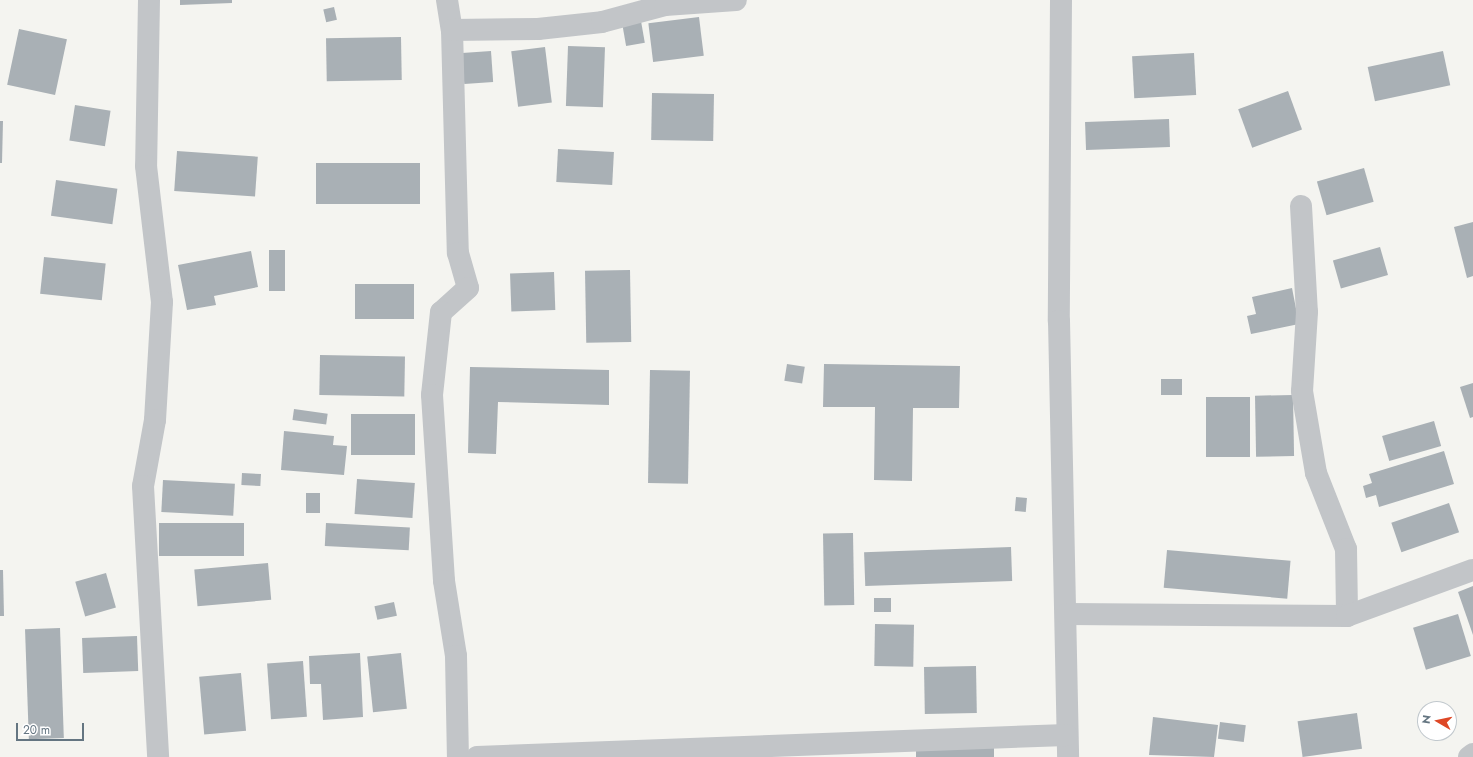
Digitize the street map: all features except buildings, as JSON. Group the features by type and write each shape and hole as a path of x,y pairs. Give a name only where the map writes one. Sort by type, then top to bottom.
{"street":[{"path":"149,0 146,166 162,302 155,420 142,486 158,757"},
{"path":"447,0 452,30 458,253 468,288 441,312 432,395 444,581 456,656 458,757"},
{"path":"452,30 538,29 602,22 665,5 736,0"},
{"path":"1061,0 1059,321 1068,757"},
{"path":"1301,206 1307,312 1302,391 1316,473 1346,548 1347,616"},
{"path":"1066,614 1347,616 1473,570"},
{"path":"477,757 1067,734"},
{"path":"1469,757 1473,754"}]}
